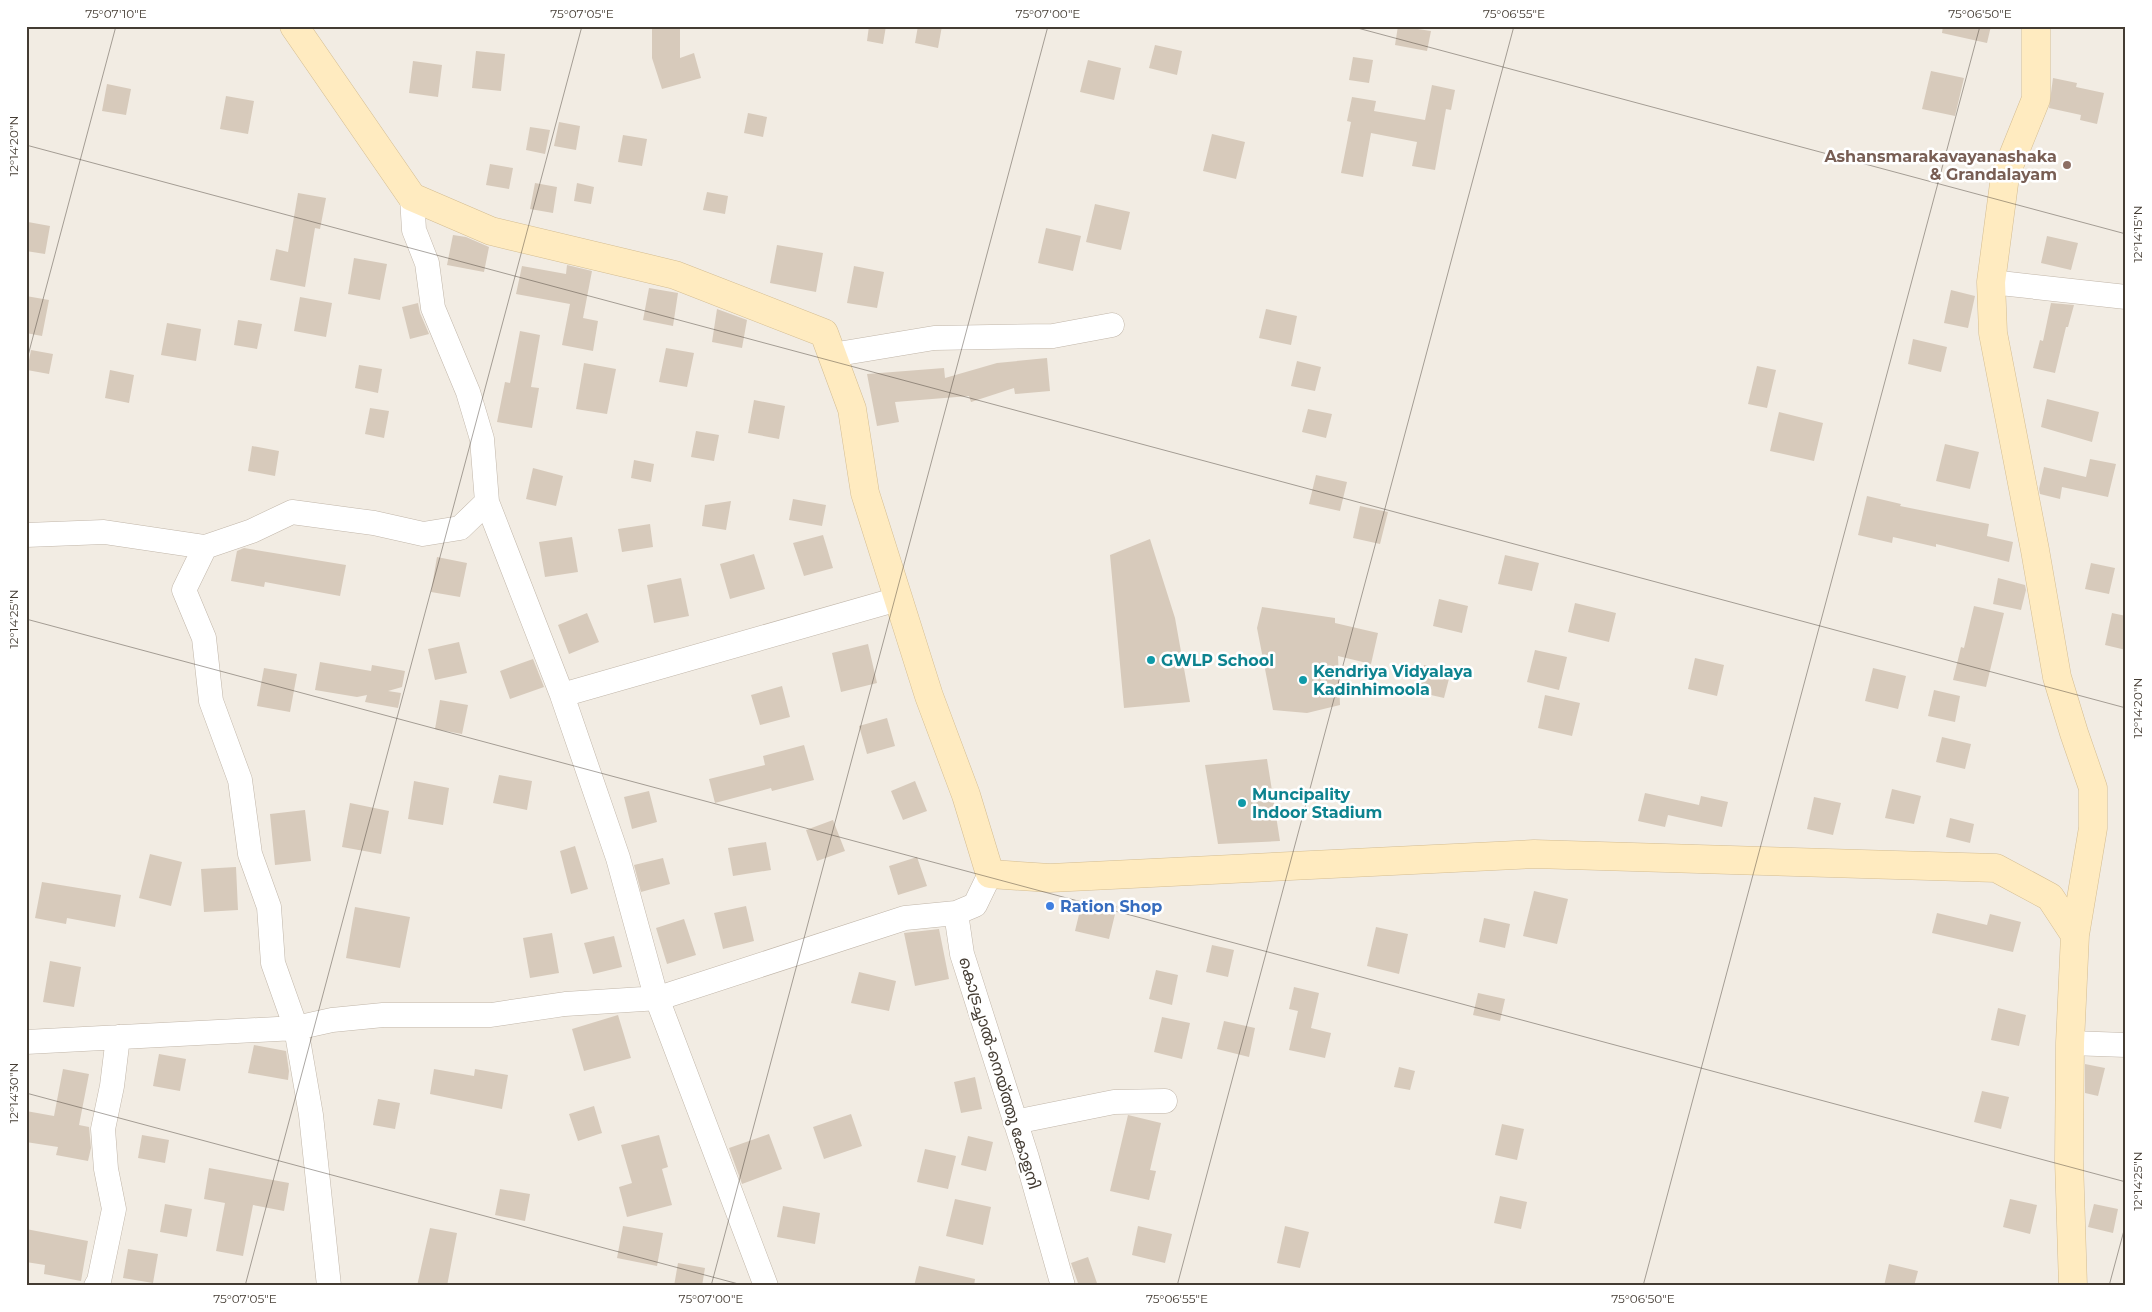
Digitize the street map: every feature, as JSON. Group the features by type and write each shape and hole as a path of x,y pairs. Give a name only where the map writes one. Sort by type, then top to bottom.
{"main road":[{"path":"294,26 412,198 491,231 675,275 824,332 852,409 865,493 929,696 966,795 990,874 1050,878 1534,854 1996,868 2050,897 2076,935"},
{"path":"2036,26 2036,99 2004,176 1991,282 1993,333 1998,366 2035,550 2057,677 2093,788 2093,828 2076,935 2070,1043 2069,1160 2073,1286"}],"street":[{"path":"412,198 414,230 427,263 433,308 465,384 482,439 487,502 562,695 618,858 655,993 659,998 766,1286"},
{"path":"1991,282 2126,297"},
{"path":"832,355 934,338 1053,336 1112,325"},
{"path":"26,535 104,532 205,547 252,531 292,512 374,523 423,534 460,528 487,502"},
{"path":"205,547 184,590 204,638 210,701 240,780 250,854 269,907 273,963 296,1028 311,1116 329,1286"},
{"path":"562,695 898,599"},
{"path":"26,1042 296,1028 332,1020 383,1015 491,1015 565,1004 659,998 905,918 956,913 975,905 990,874"},
{"name":"കൊട്രച്ചാൽ-നെയ്ത്തു കോളനി","path":"956,913 962,954 1015,1122 1063,1286"},
{"path":"96,1286 99,1282 114,1209 106,1170 104,1129 118,1037"},
{"path":"2070,1043 2126,1045"},
{"path":"1015,1122 1114,1102 1165,1101"}],"building":[{"path":"652,26 680,26 680,58 694,53 701,78 662,89 652,58"},
{"path":"869,26 886,26 883,44 867,41"},
{"path":"918,26 942,26 938,48 915,43"},
{"path":"1398,26 1431,31 1427,51 1395,45"},
{"path":"1943,26 1991,26 1987,43 1942,33"},
{"path":"1155,45 1182,51 1177,75 1149,68"},
{"path":"476,51 505,54 501,91 472,88"},
{"path":"1353,57 1373,60 1369,83 1349,80"},
{"path":"1088,60 1121,68 1114,100 1080,92"},
{"path":"413,61 442,65 438,97 409,93"},
{"path":"1931,71 1964,78 1955,116 1922,109"},
{"path":"2053,78 2077,83 2076,87 2104,93 2097,124 2080,120 2081,115 2049,108"},
{"path":"107,84 131,89 126,115 102,111"},
{"path":"1432,85 1455,90 1451,110 1446,109 1435,170 1412,166 1417,142 1371,133 1363,177 1341,173 1351,122 1347,121 1352,97 1376,101 1374,111 1425,120"},
{"path":"226,96 254,101 248,134 220,129"},
{"path":"748,113 767,117 763,137 744,133"},
{"path":"559,122 580,126 576,150 554,146"},
{"path":"530,127 550,130 545,154 526,150"},
{"path":"1212,134 1245,142 1236,179 1203,171"},
{"path":"623,135 647,139 642,166 618,162"},
{"path":"490,164 513,168 509,189 486,185"},
{"path":"535,183 557,187 553,213 530,209"},
{"path":"577,183 594,187 591,204 574,201"},
{"path":"707,192 728,196 725,214 703,210"},
{"path":"298,193 326,198 320,229 315,228 305,287 270,280 276,249 288,252"},
{"path":"1095,204 1130,212 1121,250 1086,242"},
{"path":"28,222 50,226 45,254 26,251"},
{"path":"1046,228 1081,236 1073,271 1038,263"},
{"path":"453,235 466,237 489,247 484,272 447,265"},
{"path":"2047,236 2078,243 2071,270 2041,263"},
{"path":"777,245 823,253 816,292 770,283"},
{"path":"354,258 387,264 380,300 348,294"},
{"path":"567,265 592,271 583,318 598,321 593,351 562,345 570,304 516,294 522,266 566,274"},
{"path":"854,266 884,272 877,308 847,303"},
{"path":"649,288 678,293 673,326 643,320"},
{"path":"1951,290 1975,296 1968,328 1944,323"},
{"path":"26,296 49,300 42,336 26,333"},
{"path":"300,297 332,303 326,337 294,331"},
{"path":"418,303 429,334 410,339 402,307"},
{"path":"2051,303 2074,305 2068,327 2066,327 2055,373 2033,368 2040,340 2043,341"},
{"path":"717,309 747,320 742,348 712,342"},
{"path":"1266,309 1297,316 1291,345 1259,338"},
{"path":"238,320 262,324 257,349 234,345"},
{"path":"167,323 201,329 196,361 161,355"},
{"path":"520,331 540,335 531,387 539,388 532,428 497,422 505,382 510,383"},
{"path":"1913,339 1947,347 1941,372 1908,364"},
{"path":"666,348 694,353 687,387 659,382"},
{"path":"31,350 53,354 49,374 27,370"},
{"path":"1047,358 1050,391 1015,394 1014,388 971,402 969,396 895,402 899,422 877,426 867,374 944,368 945,378 997,363"},
{"path":"1297,361 1321,367 1315,391 1291,386"},
{"path":"584,363 616,369 607,414 576,409"},
{"path":"359,365 382,369 378,393 355,388"},
{"path":"1757,366 1776,370 1767,408 1748,404"},
{"path":"110,370 134,375 129,403 105,398"},
{"path":"2047,399 2099,412 2092,442 2041,427"},
{"path":"754,400 785,406 779,439 748,433"},
{"path":"370,408 389,411 384,438 365,434"},
{"path":"1308,409 1332,414 1326,438 1302,432"},
{"path":"1779,412 1823,423 1814,461 1770,451"},
{"path":"696,431 719,435 714,461 691,457"},
{"path":"1945,444 1979,452 1970,489 1936,481"},
{"path":"252,446 279,451 275,476 248,471"},
{"path":"2090,459 2116,464 2108,497 2062,487 2060,499 2040,494 2039,489 2044,467 2086,477"},
{"path":"634,460 654,464 651,482 631,478"},
{"path":"533,468 563,476 556,506 526,499"},
{"path":"1316,475 1347,482 1340,511 1309,504"},
{"path":"1867,496 1901,504 1900,506 1989,524 1987,536 2013,542 2009,562 1936,544 1936,547 1893,537 1892,543 1858,535"},
{"path":"793,499 826,505 822,526 789,520"},
{"path":"731,501 726,530 702,526 705,505"},
{"path":"1360,506 1388,512 1380,544 1353,538"},
{"path":"650,524 653,547 622,552 618,529"},
{"path":"823,535 833,568 804,576 793,543"},
{"path":"572,537 578,572 545,577 539,542"},
{"name":"GWLP School","path":"1150,539 1175,618 1190,702 1124,708 1110,555"},
{"path":"244,548 346,565 340,596 265,582 264,587 231,581 237,551"},
{"path":"754,554 765,589 730,599 720,564"},
{"path":"1505,555 1539,563 1532,591 1498,584"},
{"path":"437,557 467,563 460,597 431,592"},
{"path":"2091,563 2115,568 2109,594 2085,589"},
{"path":"681,578 689,616 654,623 647,585"},
{"path":"1998,578 2025,585 2026,590 2021,610 1993,604"},
{"path":"1439,599 1468,606 1462,633 1433,626"},
{"path":"1575,603 1616,613 1609,642 1568,632"},
{"path":"1974,606 2004,613 1986,687 1953,680 1961,647 1964,648"},
{"name":"Kendriya Vidyalaya Kadinhimoola","path":"1262,607 1335,618 1335,623 1378,633 1371,664 1338,656 1340,705 1307,713 1273,710 1257,628"},
{"path":"587,613 599,642 569,654 558,625"},
{"path":"2112,613 2126,616 2126,650 2105,645"},
{"path":"459,642 467,673 435,680 428,649"},
{"path":"868,644 877,683 841,692 832,653"},
{"path":"1535,650 1567,657 1559,690 1527,682"},
{"path":"1695,658 1724,665 1717,696 1688,689"},
{"path":"533,659 544,687 510,699 500,671"},
{"path":"320,662 371,671 372,665 405,671 402,687 388,691 401,693 398,708 365,702 367,695 357,697 315,690"},
{"path":"1424,665 1451,671 1444,698 1418,692"},
{"path":"264,668 297,674 290,712 257,706"},
{"path":"1873,668 1906,676 1898,709 1865,701"},
{"path":"782,686 790,717 760,725 751,695"},
{"path":"1934,690 1960,696 1955,722 1928,716"},
{"path":"1545,695 1580,703 1572,736 1538,728"},
{"path":"440,700 468,705 462,734 435,729"},
{"path":"887,718 895,746 867,754 859,726"},
{"path":"1942,737 1971,744 1965,769 1936,762"},
{"path":"804,745 814,780 772,791 771,788 715,803 709,779 765,765 763,756"},
{"name":"Muncipality Indoor Stadium","path":"1267,759 1280,841 1218,844 1205,765"},
{"path":"499,775 532,781 527,810 493,803"},
{"path":"414,781 449,788 443,825 408,819"},
{"path":"915,781 927,811 903,820 891,791"},
{"path":"1892,789 1921,796 1914,824 1885,818"},
{"path":"649,791 657,822 632,829 624,797"},
{"path":"1645,793 1699,805 1701,796 1728,802 1722,827 1668,815 1665,827 1638,821"},
{"path":"1814,797 1841,803 1833,835 1807,829"},
{"path":"350,803 389,811 381,854 342,847"},
{"path":"305,810 311,861 275,865 270,814"},
{"path":"1950,818 1974,824 1970,843 1946,837"},
{"path":"833,820 845,851 817,861 806,830"},
{"path":"766,842 771,870 733,876 728,848"},
{"path":"575,846 588,889 571,894 560,851"},
{"path":"150,854 182,862 171,906 139,898"},
{"path":"917,857 927,886 898,895 889,866"},
{"path":"663,858 670,884 641,892 634,865"},
{"path":"236,867 238,910 204,912 201,869"},
{"path":"42,882 121,895 115,927 67,918 66,924 35,918"},
{"path":"1534,891 1568,899 1557,944 1523,936"},
{"path":"1083,898 1117,906 1109,939 1075,931"},
{"path":"746,906 754,941 723,949 714,913"},
{"path":"355,907 410,917 400,968 346,958"},
{"path":"1937,913 1987,925 1990,914 2021,922 2013,952 1932,933"},
{"path":"1484,918 1510,924 1505,948 1479,942"},
{"path":"684,919 696,955 667,964 656,928"},
{"path":"1376,927 1408,934 1399,974 1367,966"},
{"path":"939,929 949,979 915,986 904,933"},
{"path":"552,933 559,973 530,978 523,938"},
{"path":"614,936 622,967 593,974 584,943"},
{"path":"1212,945 1234,950 1228,977 1206,972"},
{"path":"50,961 81,967 74,1007 43,1002"},
{"path":"1156,970 1178,975 1172,1005 1149,999"},
{"path":"859,972 896,981 889,1011 851,1003"},
{"path":"1294,987 1319,993 1311,1028 1331,1033 1325,1058 1289,1050 1298,1011 1289,1009"},
{"path":"1478,993 1505,999 1500,1021 1473,1015"},
{"path":"1998,1008 2026,1015 2019,1046 1991,1040"},
{"path":"618,1015 631,1058 584,1071 572,1029"},
{"path":"1162,1017 1190,1023 1182,1059 1154,1052"},
{"path":"1224,1021 1255,1028 1249,1057 1217,1049"},
{"path":"254,1045 286,1051 289,1071 288,1080 248,1073"},
{"path":"159,1054 186,1059 180,1091 153,1086"},
{"path":"2085,1064 2105,1068 2098,1096 2085,1093"},
{"path":"1399,1067 1415,1071 1410,1090 1394,1087"},
{"path":"63,1069 89,1074 79,1125 89,1127 91,1148 88,1161 56,1155 58,1147 26,1142 26,1111 54,1116"},
{"path":"434,1069 474,1076 475,1069 508,1075 502,1109 430,1094"},
{"path":"975,1077 982,1109 961,1113 954,1082"},
{"path":"1982,1091 2009,1097 2001,1129 1974,1122"},
{"path":"378,1099 400,1103 395,1129 373,1125"},
{"path":"594,1106 602,1133 578,1141 569,1114"},
{"path":"851,1114 862,1146 824,1159 813,1127"},
{"path":"1128,1115 1161,1123 1150,1170 1156,1171 1149,1200 1110,1191"},
{"path":"1502,1124 1524,1129 1517,1160 1495,1155"},
{"path":"769,1134 782,1169 742,1184 729,1148"},
{"path":"142,1135 169,1140 165,1163 138,1158"},
{"path":"659,1135 668,1167 662,1169 672,1205 627,1217 619,1187 632,1183 621,1145"},
{"path":"968,1136 993,1142 986,1171 961,1165"},
{"path":"925,1149 956,1156 948,1189 917,1182"},
{"path":"209,1168 289,1183 284,1211 253,1205 243,1256 216,1251 225,1203 204,1199"},
{"path":"500,1189 530,1194 525,1221 495,1215"},
{"path":"1500,1196 1527,1202 1521,1229 1494,1223"},
{"path":"955,1199 991,1207 983,1245 946,1236"},
{"path":"2010,1199 2037,1205 2030,1234 2003,1227"},
{"path":"165,1204 192,1209 187,1237 160,1232"},
{"path":"2094,1204 2118,1209 2113,1233 2088,1227"},
{"path":"783,1206 820,1213 815,1244 777,1237"},
{"path":"623,1226 663,1233 657,1266 617,1258"},
{"path":"1138,1226 1172,1234 1165,1263 1132,1255"},
{"path":"1285,1226 1309,1232 1300,1268 1277,1263"},
{"path":"430,1228 457,1233 447,1286 417,1286"},
{"path":"26,1229 88,1241 81,1281 44,1274 45,1265 26,1262"},
{"path":"128,1249 158,1254 153,1283 123,1278"},
{"path":"1088,1257 1098,1286 1079,1286 1071,1263"},
{"path":"678,1263 705,1268 702,1286 674,1286"},
{"path":"1889,1264 1918,1271 1914,1286 1884,1286"},
{"path":"919,1266 975,1279 974,1286 914,1286"}],"place":[{"name":"Ashansmarakavayanashaka & Grandalayam","path":"2067,165"},
{"name":"GWLP School","path":"1151,660"},
{"name":"Kendriya Vidyalaya Kadinhimoola","path":"1303,680"},
{"name":"Muncipality Indoor Stadium","path":"1242,803"},
{"name":"Ration Shop","path":"1050,906"}]}
